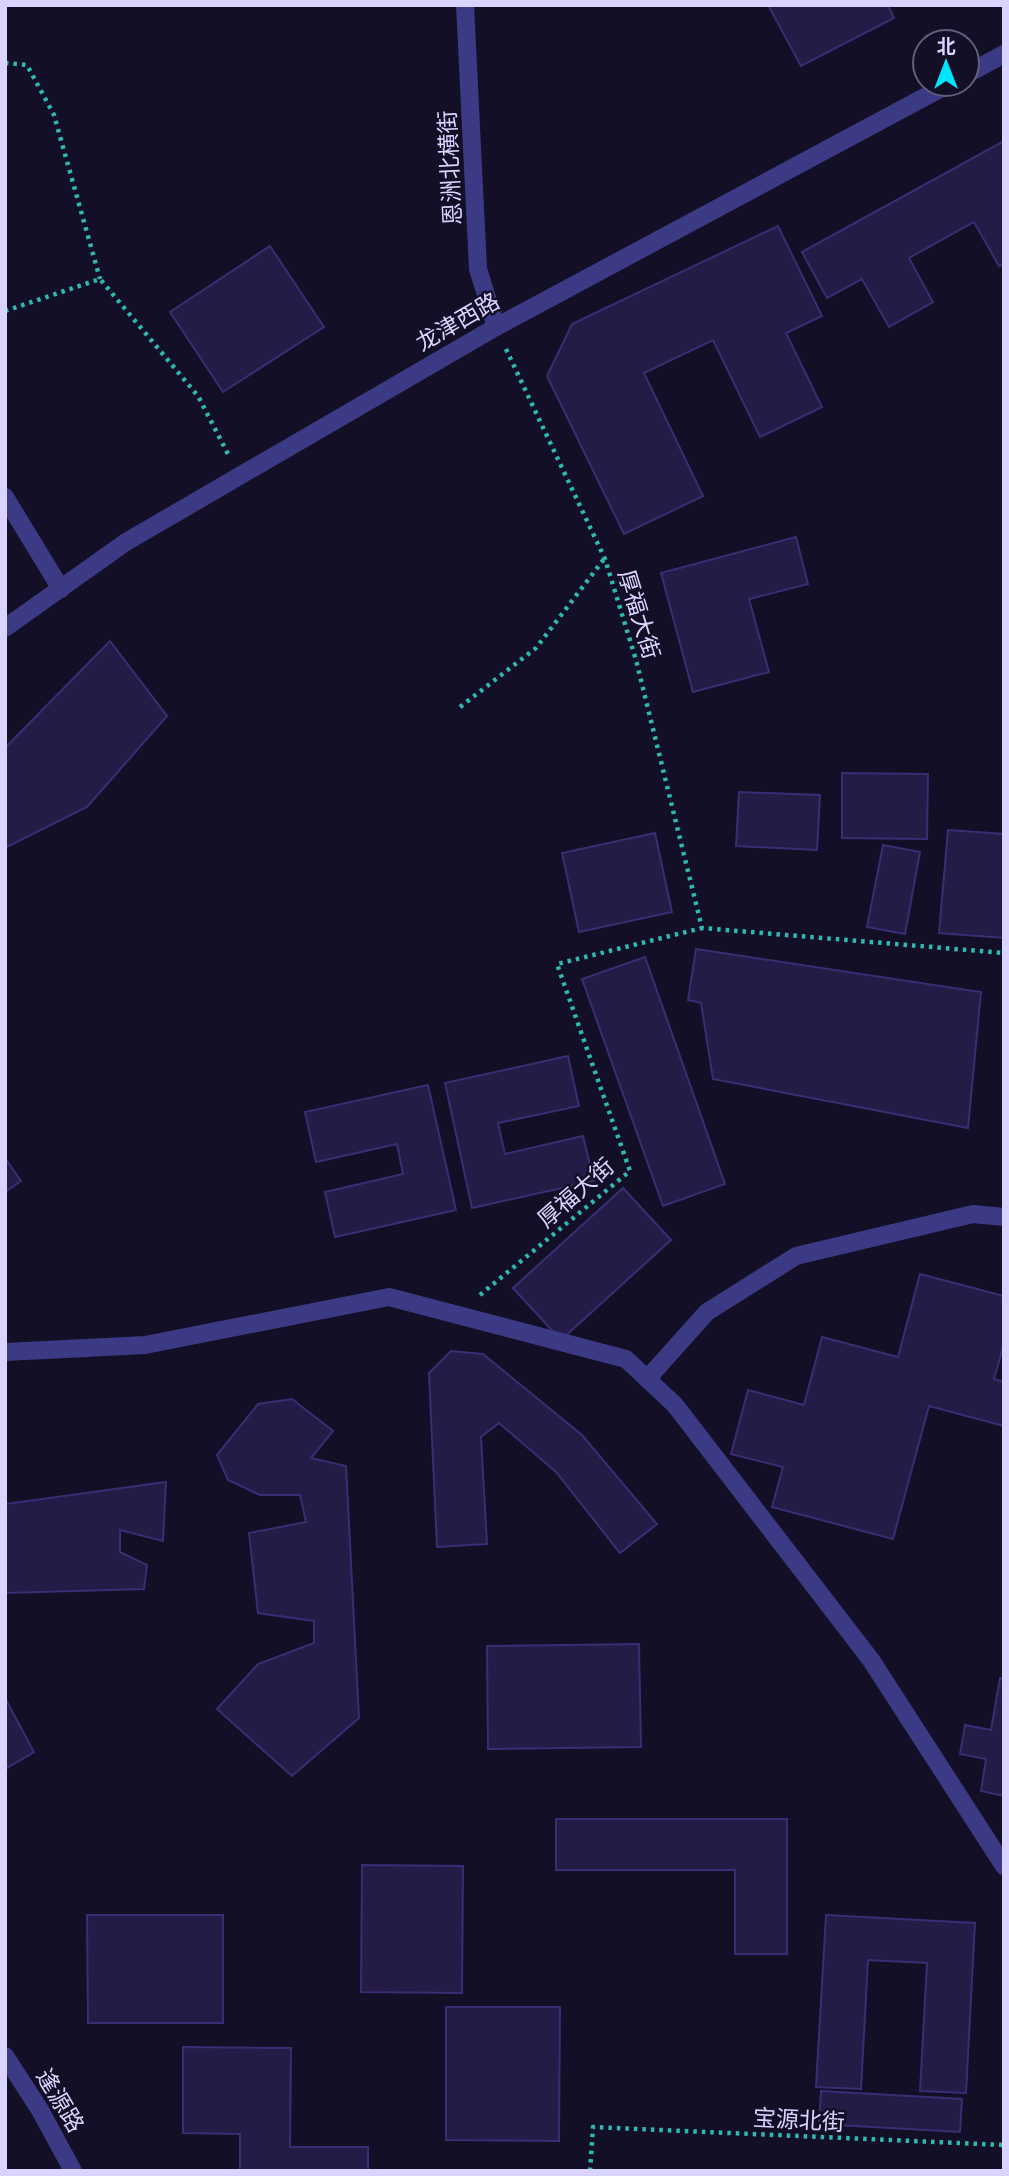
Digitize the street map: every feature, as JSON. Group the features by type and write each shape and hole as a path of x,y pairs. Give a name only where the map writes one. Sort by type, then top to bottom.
{"street":[{"name":"恩洲北横街","path":"465,5 478,269 496,327"},
{"path":"981,66 1004,54"},
{"name":"龙津西路","path":"5,628 126,542 496,327 923,98"},
{"path":"5,497 61,589"},
{"path":"647,1379 707,1312 796,1256 973,1214 1004,1217"},
{"path":"5,1352 145,1345 389,1297 626,1359 675,1405 871,1660 1004,1866"},
{"name":"逢源路","path":"5,2056 40,2110 73,2171"}],"path":[{"path":"5,63 27,65 54,115 100,279 198,396 240,476"},
{"path":"5,311 100,279"},
{"name":"厚福大街","path":"496,327 605,559 636,660 702,928"},
{"path":"460,707 536,648 605,559"},
{"name":"厚福大街","path":"457,1314 630,1171 557,964 702,928 1004,953"},
{"name":"宝源北街","path":"590,2171 593,2127 1004,2145"}],"building":[{"path":"768,5 888,5 894,18 801,66"},
{"path":"1004,141 1004,264 999,266 974,222 909,258 933,302 889,327 862,279 827,298 802,252"},
{"path":"778,226 822,316 786,333 822,407 760,437 713,340 644,373 703,496 624,534 547,376 572,324"},
{"path":"270,246 324,327 223,392 170,312"},
{"path":"796,537 808,584 749,599 769,672 693,692 661,573"},
{"path":"110,641 167,716 87,807 5,848 5,748"},
{"path":"842,773 928,774 927,839 842,838"},
{"path":"739,792 820,795 817,850 736,846"},
{"path":"948,830 1004,834 1004,938 939,933"},
{"path":"655,833 672,912 579,932 562,853"},
{"path":"883,845 920,852 905,934 867,927"},
{"path":"696,949 981,992 968,1128 713,1079 701,1003 688,1000"},
{"path":"645,957 725,1184 663,1206 582,979"},
{"path":"568,1056 579,1106 498,1123 505,1154 583,1136 594,1181 472,1208 445,1083"},
{"path":"428,1085 456,1210 335,1237 325,1192 403,1174 397,1144 316,1162 305,1112"},
{"path":"5,1158 21,1181 5,1192"},
{"path":"623,1188 671,1240 561,1340 513,1288"},
{"path":"920,1274 1004,1296 1004,1344 994,1379 1004,1382 1004,1426 929,1406 893,1539 772,1507 783,1467 731,1454 748,1390 804,1405 822,1337 898,1357"},
{"path":"451,1351 483,1354 582,1435 657,1524 620,1553 556,1472 499,1423 481,1437 487,1544 437,1547 429,1373"},
{"path":"292,1399 333,1431 311,1458 346,1466 359,1718 292,1776 217,1709 258,1664 314,1643 314,1621 258,1613 249,1533 306,1522 300,1495 260,1495 228,1480 217,1455 258,1404"},
{"path":"166,1482 163,1541 120,1530 120,1552 147,1565 144,1589 5,1593 5,1504"},
{"path":"639,1644 641,1747 488,1749 487,1646"},
{"path":"1000,1678 1004,1679 1004,1796 981,1791 986,1759 960,1754 965,1725 991,1730"},
{"path":"5,1698 34,1752 5,1769"},
{"path":"556,1819 787,1819 787,1954 735,1954 735,1870 556,1870"},
{"path":"362,1865 463,1866 462,1993 361,1992"},
{"path":"87,1915 223,1915 223,2023 88,2023"},
{"path":"826,1915 975,1923 966,2093 920,2091 927,1963 868,1960 861,2089 816,2087"},
{"path":"446,2007 560,2007 559,2141 446,2140"},
{"path":"183,2047 291,2048 290,2147 368,2147 368,2171 240,2171 240,2134 183,2133"},
{"path":"821,2091 962,2099 960,2132 819,2124"}]}
